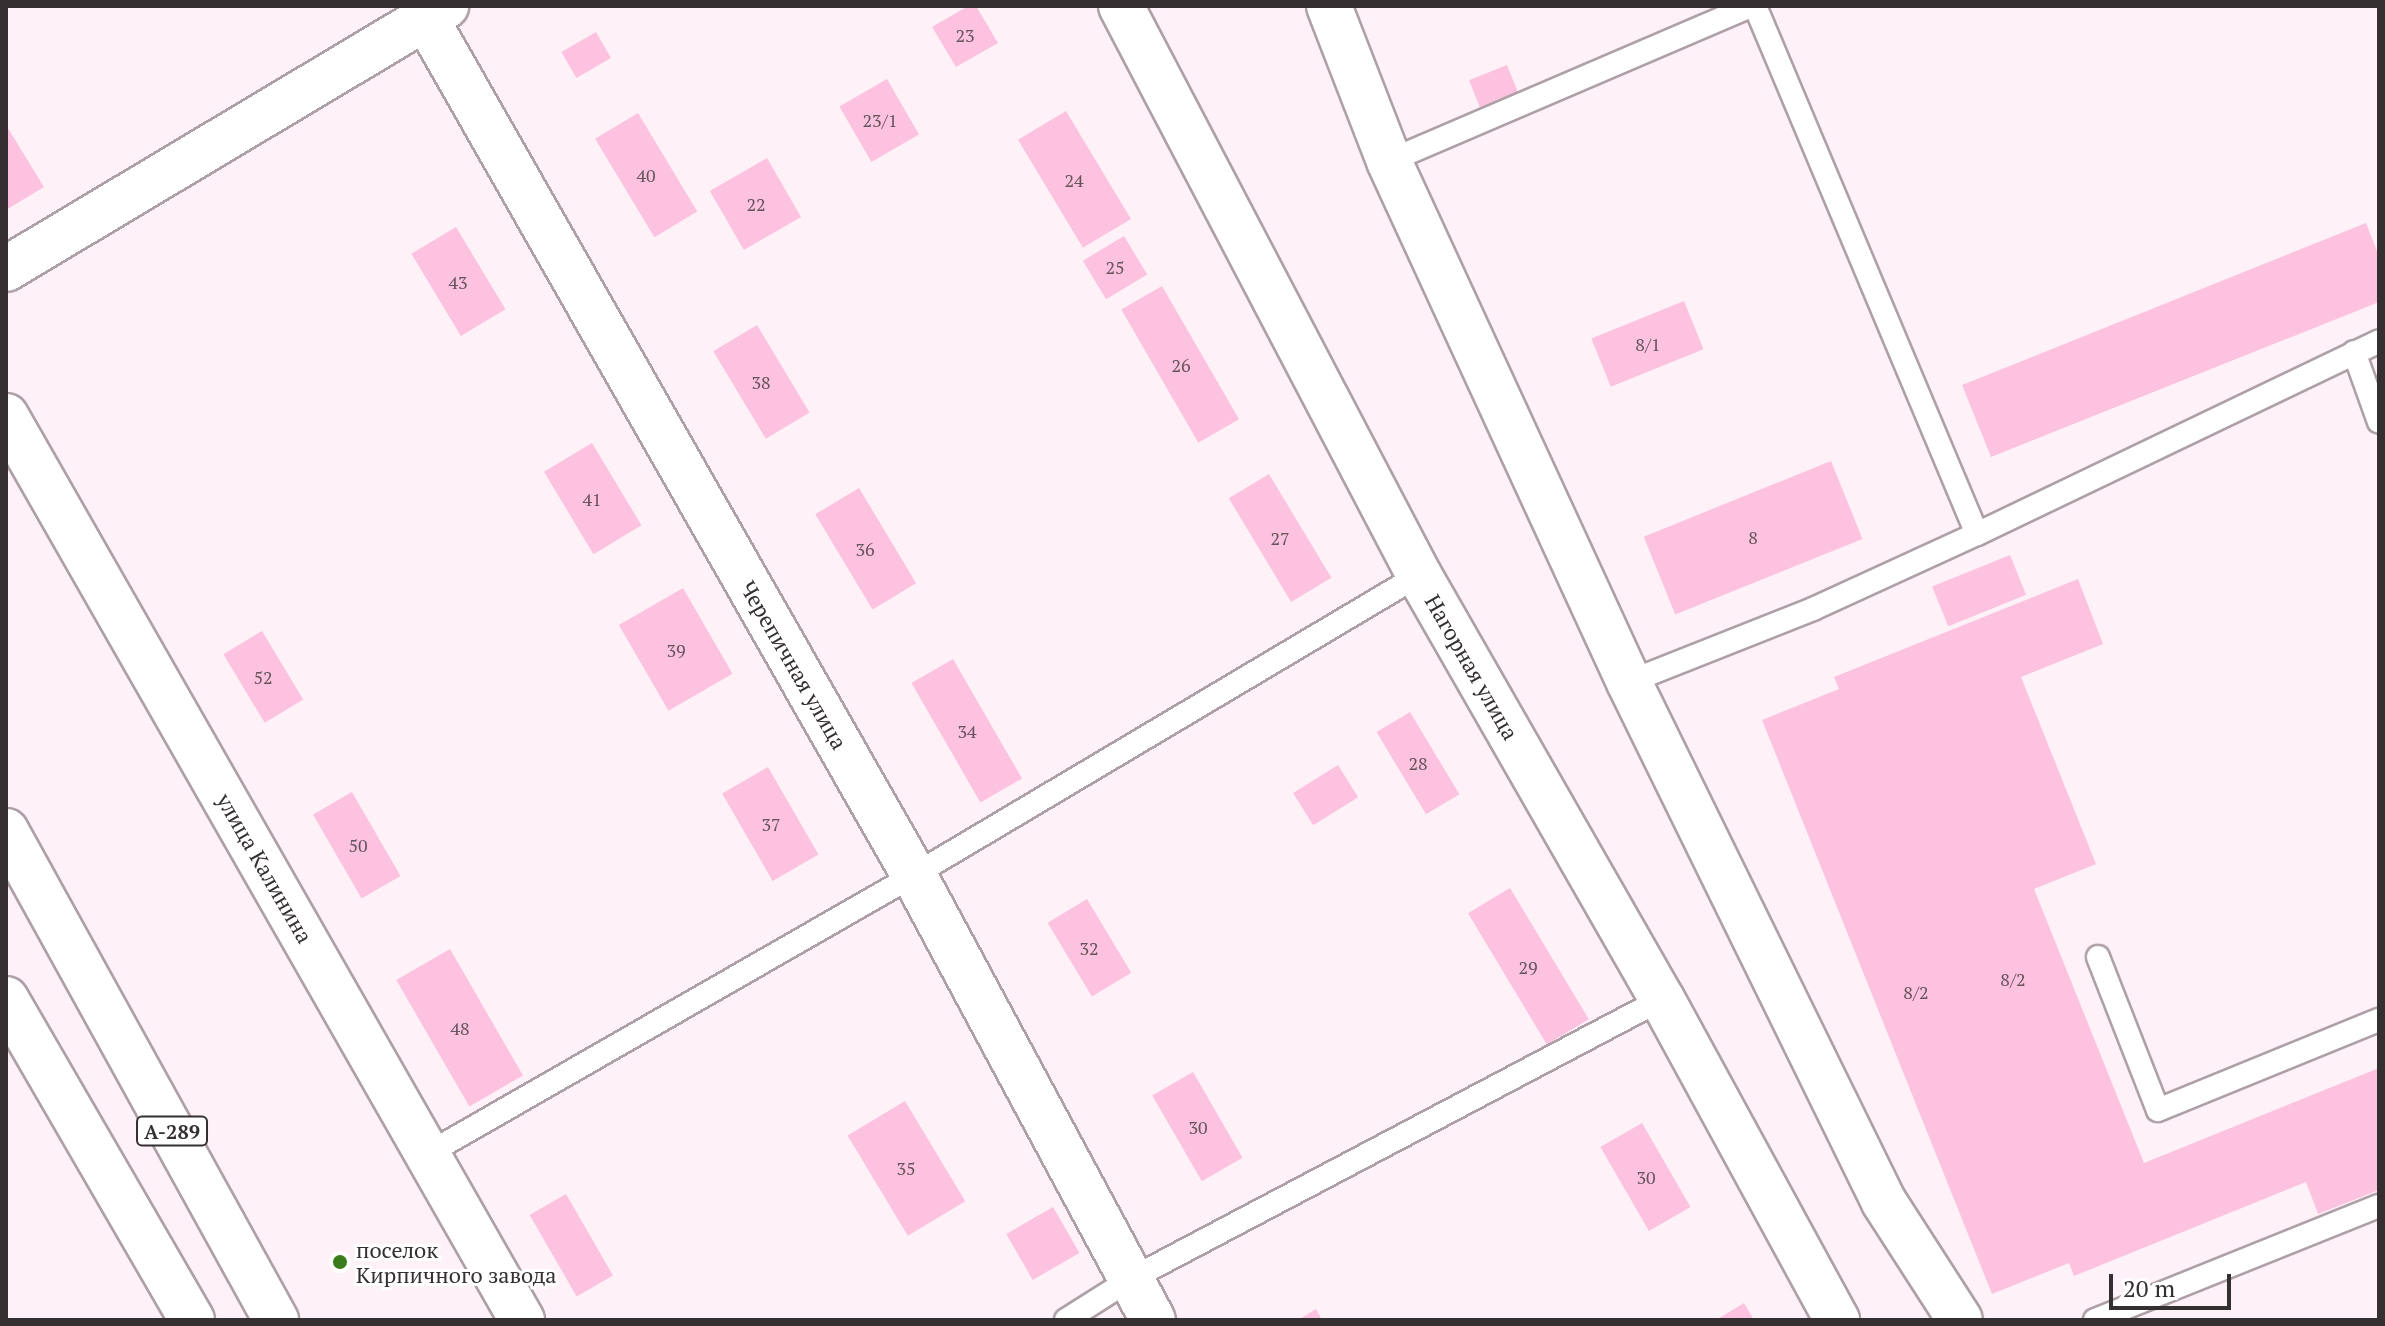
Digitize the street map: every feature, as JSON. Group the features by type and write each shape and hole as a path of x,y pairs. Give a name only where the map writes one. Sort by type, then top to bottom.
{"main road":[{"name":"Нагорная улица","path":"1121,6 1419,575 1662,999 1837,1320"},
{"path":"1329,6 1389,161 1629,682 1884,1202 1960,1320"},
{"path":"6,269 436,11"},
{"name":"Черепичная улица","path":"436,11 914,875 1153,1320"},
{"name":"улица Калинина","path":"6,416 522,1320"},
{"name":"А-289","path":"6,831 276,1320"},
{"path":"6,999 192,1320"}],"lane":[{"path":"1389,161 1752,6 1977,534"},
{"path":"1629,682 1813,609 2379,341"},
{"path":"2354,352 2379,422"},
{"path":"429,1153 914,875 1419,575"},
{"path":"2098,957 2158,1110 2379,1020"},
{"path":"1066,1320 1129,1280 1662,999"},
{"path":"2095,1320 2379,1206"}],"building":[{"path":"968,6 976,6 998,43 956,67 932,27"},
{"path":"596,32 611,58 576,78 561,52"},
{"path":"1507,65 1518,92 1480,107 1469,80"},
{"path":"887,79 919,134 871,162 839,106"},
{"path":"1066,111 1131,219 1083,248 1018,140"},
{"path":"638,113 697,212 654,237 595,139"},
{"path":"6,125 44,187 6,210"},
{"path":"767,158 801,217 744,250 710,191"},
{"path":"2366,223 2379,256 2379,302 1991,457 1962,385"},
{"path":"456,227 505,309 461,336 411,254"},
{"path":"1124,236 1147,275 1106,299 1083,261"},
{"path":"1162,286 1239,419 1198,443 1121,310"},
{"path":"1684,301 1703,349 1611,387 1591,338"},
{"path":"757,325 810,412 766,439 713,351"},
{"path":"592,443 641,525 593,554 544,472"},
{"path":"1831,461 1862,539 1675,615 1644,537"},
{"path":"1269,474 1331,578 1291,602 1229,498"},
{"path":"859,488 916,583 872,609 815,514"},
{"path":"2010,555 2026,595 1948,626 1932,586"},
{"path":"2078,579 2103,644 2021,677 2096,864 2034,889 2144,1163 2379,1068 2379,1190 2318,1214 2306,1182 2074,1276 2069,1263 1992,1294 1762,720 1839,689 1834,677"},
{"path":"683,588 732,674 668,711 619,625"},
{"path":"262,631 303,700 265,723 223,654"},
{"path":"953,659 1022,779 980,803 911,683"},
{"path":"1410,712 1459,794 1426,814 1377,732"},
{"path":"1338,765 1358,797 1313,825 1293,793"},
{"path":"768,767 819,854 773,881 722,794"},
{"path":"352,792 401,876 362,899 313,814"},
{"path":"1510,888 1589,1019 1547,1044 1468,913"},
{"path":"1087,899 1131,973 1092,996 1048,923"},
{"path":"450,949 523,1075 469,1106 396,980"},
{"path":"1193,1072 1242,1158 1202,1181 1152,1096"},
{"path":"905,1101 965,1201 908,1236 848,1136"},
{"path":"1642,1123 1690,1207 1649,1231 1600,1147"},
{"path":"566,1194 613,1275 577,1296 530,1215"},
{"path":"1053,1207 1080,1253 1033,1280 1006,1234"},
{"path":"1744,1303 1754,1320 1716,1320"},
{"path":"1316,1309 1322,1320 1298,1320"}],"place":[{"name":"поселок Кирпичного завода","path":"340,1262"}]}
